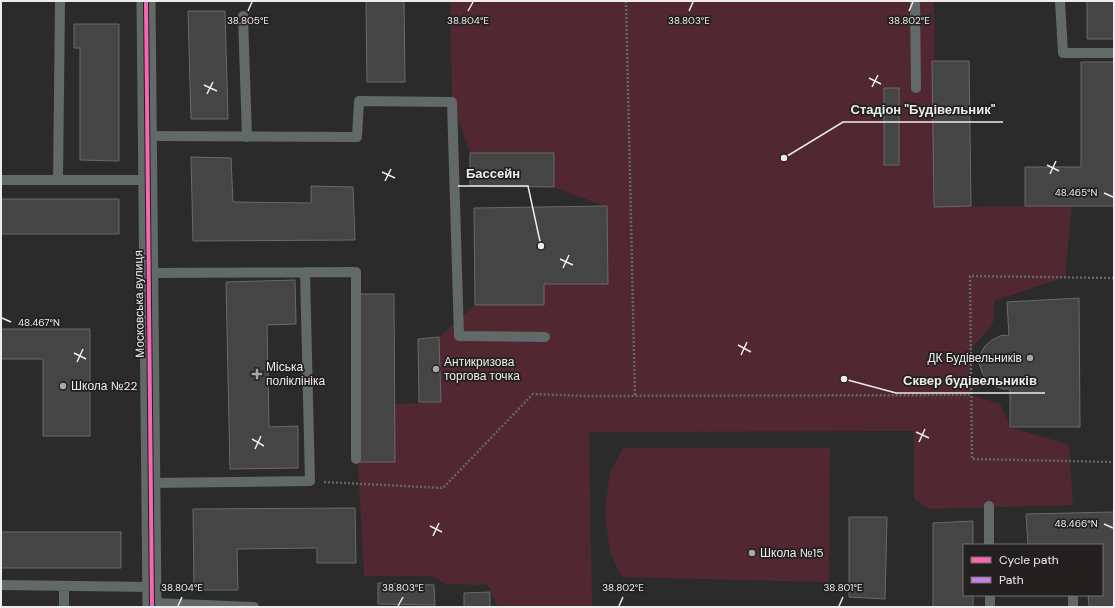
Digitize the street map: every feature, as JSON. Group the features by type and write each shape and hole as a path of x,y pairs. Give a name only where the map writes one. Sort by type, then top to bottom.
{"street":[{"name":"Московська вулиця","path":"146,1 151,599"}],"lane":[{"path":"58,180 60,1"},
{"path":"915,1 916,88"},
{"path":"1060,1 1063,54 1114,53"},
{"path":"243,16 247,137"},
{"path":"147,136 357,138 358,101 452,102 459,336 545,338"},
{"path":"1,180 148,180"},
{"path":"150,483 310,482 305,272"},
{"path":"148,273 356,272 356,459"},
{"path":"989,506 989,544"},
{"path":"1,585 64,586 151,599 254,607"},
{"path":"64,586 64,607"},
{"path":"990,596 990,607"},
{"path":"1073,596 1073,607"}],"path":[{"path":"626,1 635,396"},
{"path":"1114,278 970,276 972,459 1114,462"},
{"path":"310,482 443,488 534,394 584,396 971,395"}],"shaded area":[{"path":"450,1 934,1 935,207 1072,206 1065,277 994,301 993,324 971,349 971,395 1000,404 1010,427 1069,445 1073,505 929,509 914,499 914,431 589,432 592,606 498,607 488,585 445,584 433,576 364,576 358,462 395,462 395,404 441,402 439,337 475,305 544,305 544,284 607,284 607,207 554,187 554,154 470,153 452,102"},
{"path":"623,448 830,448 829,582 622,577 610,553 605,513 610,472"}],"building":[{"path":"366,1 404,1 405,82 367,82"},
{"path":"1087,1 1114,1 1114,39 1087,39"},
{"path":"188,11 225,11 228,119 191,119"},
{"path":"74,24 119,24 119,161 80,160 80,48 74,48"},
{"path":"932,61 969,61 971,206 934,207"},
{"path":"1081,62 1114,62 1114,206 1025,206 1025,167 1081,167"},
{"path":"884,88 899,88 899,165 884,165"},
{"path":"470,153 554,153 554,187 470,186"},
{"path":"191,157 231,158 233,202 311,203 311,186 353,187 355,240 193,241"},
{"path":"1,199 119,199 119,234 1,234"},
{"path":"607,206 608,284 544,284 544,305 475,305 474,208"},
{"name":"Міська поліклініка","path":"295,280 296,324 267,325 269,427 298,426 298,468 230,469 226,282"},
{"path":"357,294 394,294 395,462 358,462"},
{"name":"ДК Будівельників","path":"1079,298 1080,427 1010,427 1010,389 1003,389 987,381 979,363 981,353 985,346 992,340 1002,335 1009,336 1007,302"},
{"path":"1,329 90,329 90,436 43,436 43,359 1,359"},
{"path":"439,337 441,402 419,402 418,339"},
{"path":"355,508 356,563 317,563 317,548 237,549 238,590 194,590 193,509"},
{"path":"1114,512 1114,607 1089,607 1088,596 1103,596 1103,544 1028,544 1026,514"},
{"path":"849,517 887,517 885,599 849,597"},
{"path":"973,521 973,544 963,544 963,596 973,596 973,607 933,607 933,523"},
{"path":"1,532 121,532 121,568 1,568"},
{"path":"378,583 434,585 435,605 378,604"},
{"path":"490,592 490,607 464,607 464,593"}],"cycle path":[{"path":"146,1 152,607"}],"place":[{"name":"Стадіон \"Будівельник\"","path":"784,158"},
{"name":"Бассейн","path":"541,246"},
{"name":"ДК Будівельників","path":"1030,358"},
{"name":"Антикризова торгова точка","path":"436,369"},
{"name":"Міська поліклініка","path":"257,374"},
{"name":"Сквер будівельників","path":"844,379"},
{"name":"Школа №22","path":"63,386"},
{"name":"Школа №15","path":"752,553"}]}
